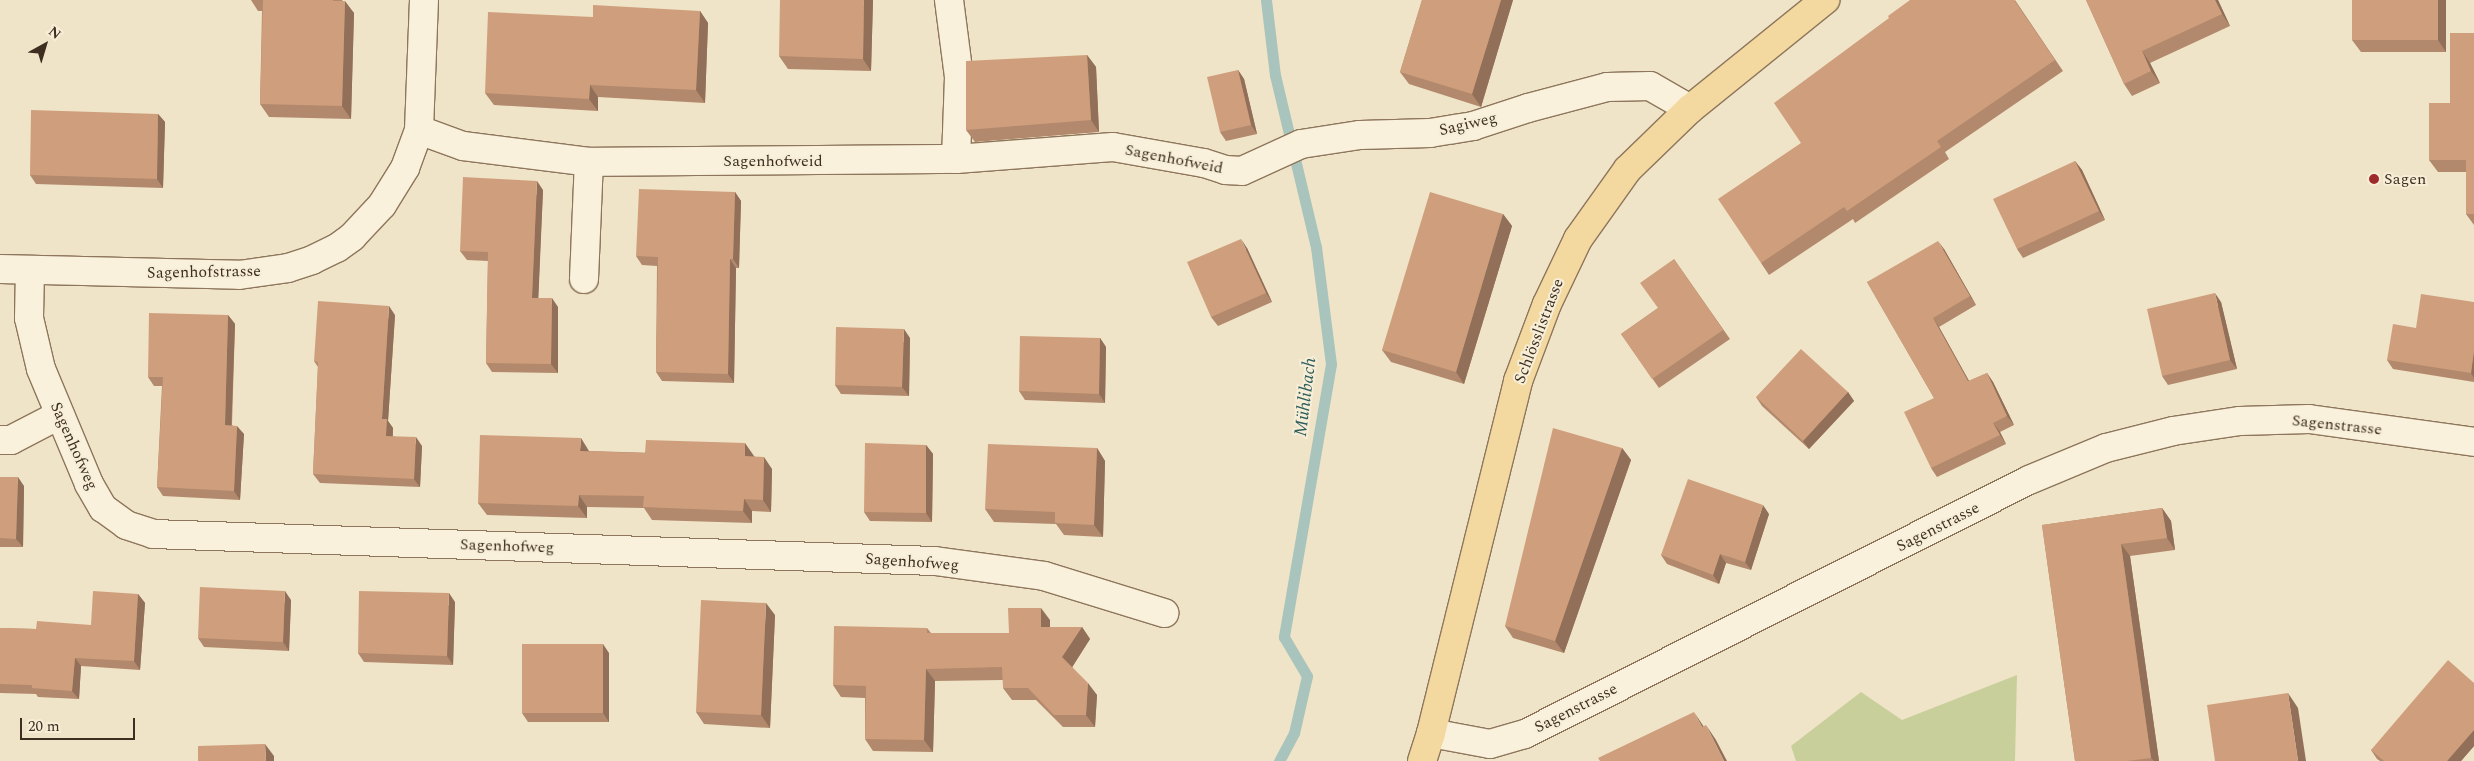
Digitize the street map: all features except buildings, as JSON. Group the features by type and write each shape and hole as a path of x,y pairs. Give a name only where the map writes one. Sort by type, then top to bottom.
{"main road":[{"name":"Schlösslistrasse","path":"1422,761 1431,733 1518,382 1547,304 1578,238 1628,168 1690,110 1825,0"}],"street":[{"name":"Sagenhofstrasse","path":"0,269 239,274 288,268 312,260 352,238 382,205 405,168 419,130 424,0"},
{"path":"949,0 959,77 956,159"},
{"name":"Sagiweg","path":"1242,171 1300,144 1360,135 1430,133 1473,126 1528,108 1608,87 1650,86 1690,110"},
{"name":"Sagenhofweid","path":"419,130 463,146 589,162 956,159 1113,148 1204,163 1225,170 1242,171"},
{"path":"584,280 589,162"},
{"name":"Sagenhofweg","path":"30,270 29,318 41,369 88,484 103,508 126,525 153,534 934,561 1044,576 1164,613"},
{"path":"0,440 11,440 59,415"},
{"name":"Sagenstrasse","path":"1431,733 1490,744 1525,734 2029,480 2106,448 2173,431 2240,421 2309,419 2474,442"}],"green space":[{"path":"2017,675 2015,761 1796,761 1791,746 1861,692 1902,720"}],"waterway":[{"name":"Mühlibach","path":"1266,0 1275,75 1316,247 1331,364 1284,637 1307,676 1294,733 1279,761"}],"place":[{"name":"Sagen","path":"2374,179"}]}
